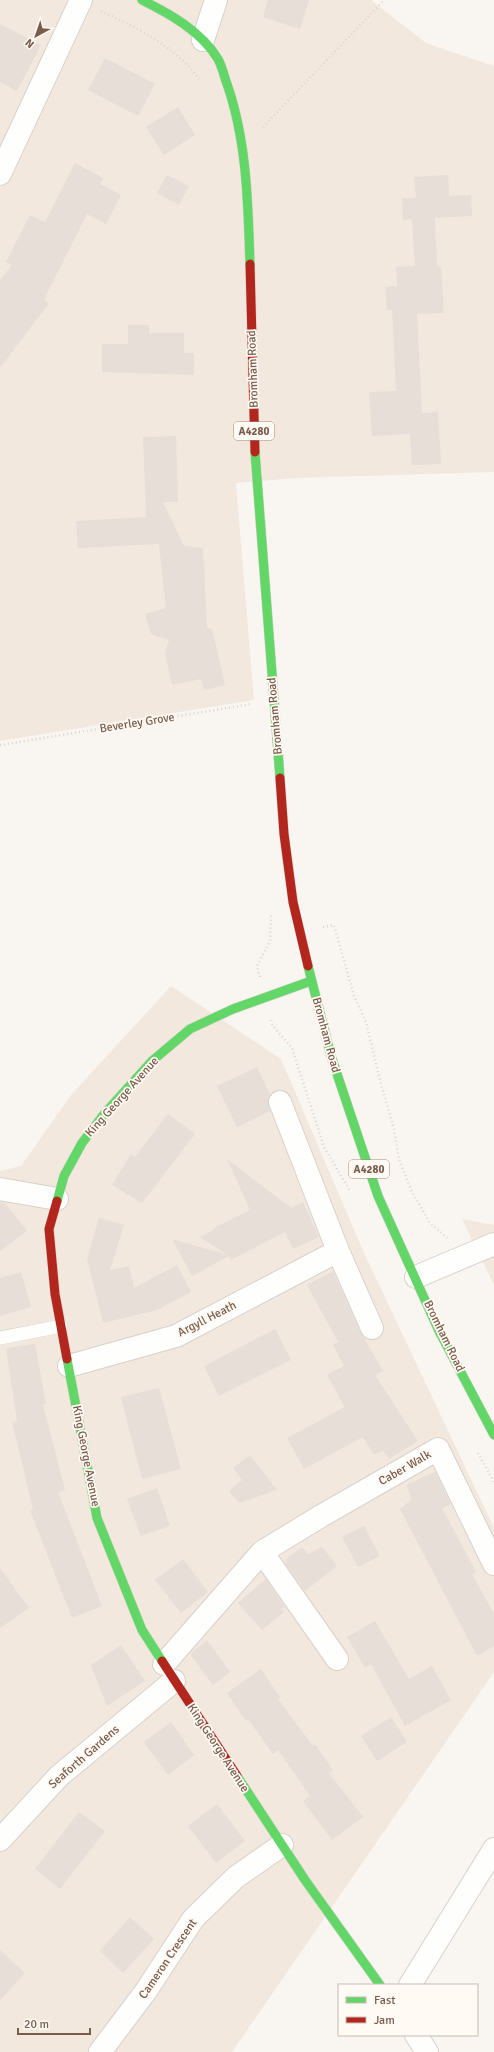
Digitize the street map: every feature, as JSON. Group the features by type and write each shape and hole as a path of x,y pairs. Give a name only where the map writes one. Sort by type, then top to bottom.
{"main road":[{"name":"Bromham Road","path":"142,0 172,16 203,40 218,59 233,101 243,147 249,237 254,439 264,592 284,834 293,902 312,982 331,1056 378,1196 416,1277 439,1331 494,1435"},
{"name":"King George Avenue","path":"312,982 233,1009 190,1029 152,1061 105,1113 82,1143 64,1176 49,1229 55,1294 97,1518 142,1630 305,1880 379,1984"}],"street":[{"path":"203,40 216,0"},
{"path":"0,174 81,1"},
{"path":"280,1102 338,1251 372,1328"},
{"path":"0,1189 57,1199"},
{"path":"416,1277 494,1244"},
{"name":"Argyll Heath","path":"69,1366 176,1336 338,1251"},
{"name":"Caber Walk","path":"169,1672 262,1552 321,1516 438,1449 494,1564"},
{"path":"262,1552 337,1659"},
{"name":"Seaforth Gardens","path":"0,1840 59,1776 169,1672"},
{"name":"Cameron Crescent","path":"100,2052 146,1992 193,1919 236,1877 282,1844"},
{"path":"411,1984 494,1849"},
{"path":"417,2036 427,2052"}],"lane":[{"path":"0,1338 61,1326"}],"path":[{"path":"243,147 384,0"},
{"path":"81,1 138,28"},
{"name":"Beverley Grove","path":"0,746 274,701"},
{"path":"334,925 354,996 366,1022 394,1129 399,1160 412,1192 430,1222 447,1238"},
{"path":"273,1026 292,1048 324,1147 352,1195"}],"shaded area":[{"path":"0,0 373,0 372,1 426,43 494,66 494,472 296,478 236,483 254,700 0,741"},
{"path":"171,986 281,1059 364,1253 494,1528 494,1672 232,2052 0,2052 0,1171 21,1166 71,1095"},
{"path":"462,1219 494,1225 494,1285"}],"building":[{"path":"268,0 309,0 300,29 263,17"},
{"path":"0,24 41,45 17,91 0,82"},
{"path":"105,58 155,84 138,116 88,90"},
{"path":"178,107 195,135 164,155 146,127"},
{"path":"75,163 103,178 100,184 121,195 106,224 87,214 44,299 49,303 0,368 0,280 12,265 6,262 30,215 45,222"},
{"path":"167,175 189,186 179,205 157,193"},
{"path":"448,175 449,196 471,195 472,216 435,218 437,267 441,266 444,313 417,314 422,413 438,412 441,464 412,465 410,434 372,436 369,392 396,391 392,310 387,310 385,287 397,286 396,267 415,266 412,219 403,220 402,198 416,198 414,177"},
{"path":"128,325 149,325 149,333 184,333 184,353 194,353 194,375 102,372 102,344 128,344"},
{"path":"176,436 178,502 163,502 184,546 203,548 207,628 212,629 225,685 204,690 201,679 172,685 165,653 169,640 151,634 145,614 166,608 159,544 78,548 76,521 146,517 143,437"},
{"path":"257,1067 270,1095 268,1100 270,1111 237,1127 217,1086"},
{"path":"168,1114 195,1134 142,1203 112,1185 131,1154 135,1157"},
{"path":"227,1159 291,1208 303,1202 319,1237 293,1249 285,1232 231,1260 229,1256 192,1276 172,1239 228,1255 200,1237 215,1229 214,1228 250,1210"},
{"path":"0,1202 5,1203 27,1231 0,1251"},
{"path":"99,1218 124,1225 110,1270 129,1266 134,1288 177,1265 191,1292 157,1310 103,1323 87,1259"},
{"path":"333,1271 361,1333 383,1371 375,1375 418,1441 389,1459 383,1450 374,1455 363,1437 304,1469 287,1438 345,1407 327,1375 344,1366 333,1345 338,1342 307,1285"},
{"path":"21,1272 31,1307 0,1316 0,1278"},
{"path":"275,1329 291,1360 219,1396 204,1366"},
{"path":"35,1344 46,1404 43,1405 65,1490 58,1492 102,1606 72,1618 30,1510 33,1509 12,1422 17,1421 6,1348"},
{"path":"159,1388 181,1469 142,1479 121,1397"},
{"path":"250,1455 277,1490 239,1503 229,1491 242,1480 233,1468"},
{"path":"435,1472 451,1504 442,1508 476,1572 472,1574 494,1614 494,1646 477,1656 400,1509 412,1499 406,1485"},
{"path":"157,1488 170,1526 141,1536 127,1499"},
{"path":"364,1526 380,1556 358,1567 342,1537"},
{"path":"302,1547 308,1554 322,1547 337,1566 305,1591 285,1563 287,1562 285,1560"},
{"path":"183,1559 208,1592 181,1613 155,1580"},
{"path":"0,1568 29,1608 0,1628"},
{"path":"266,1579 285,1607 281,1609 284,1612 262,1630 238,1603"},
{"path":"375,1621 409,1679 432,1666 451,1700 405,1726 371,1664 365,1668 347,1637"},
{"path":"207,1640 230,1672 213,1685 190,1654"},
{"path":"121,1645 145,1681 107,1706 91,1665"},
{"path":"261,1669 280,1697 278,1699 313,1746 315,1744 333,1770 329,1773 363,1817 332,1840 303,1801 310,1796 278,1750 273,1754 248,1719 246,1721 227,1693"},
{"path":"391,1717 407,1742 377,1761 361,1736"},
{"path":"171,1722 194,1755 168,1775 144,1742"},
{"path":"217,1804 245,1841 216,1863 188,1826"},
{"path":"79,1812 105,1831 60,1889 35,1869"},
{"path":"130,1917 154,1939 123,1973 100,1951"},
{"path":"0,1950 25,1973 0,2000"}],"traffic: fast":[{"path":"142,0 174,17 194,32 211,49 221,65 234,106 243,150 250,264"},
{"path":"255,452 280,778"},
{"path":"308,966 331,1056 378,1196 439,1331 494,1435"},
{"path":"57,1201 64,1176 82,1143 105,1113 152,1061 190,1029 233,1009 311,981"},
{"path":"67,1359 97,1518 142,1630 162,1661"},
{"path":"237,1776 305,1880 379,1984"}],"traffic: jam":[{"path":"250,264 255,452"},
{"path":"280,778 284,834 293,902 308,966"},
{"path":"57,1201 49,1229 55,1294 67,1359"},
{"path":"162,1661 237,1776"}]}
